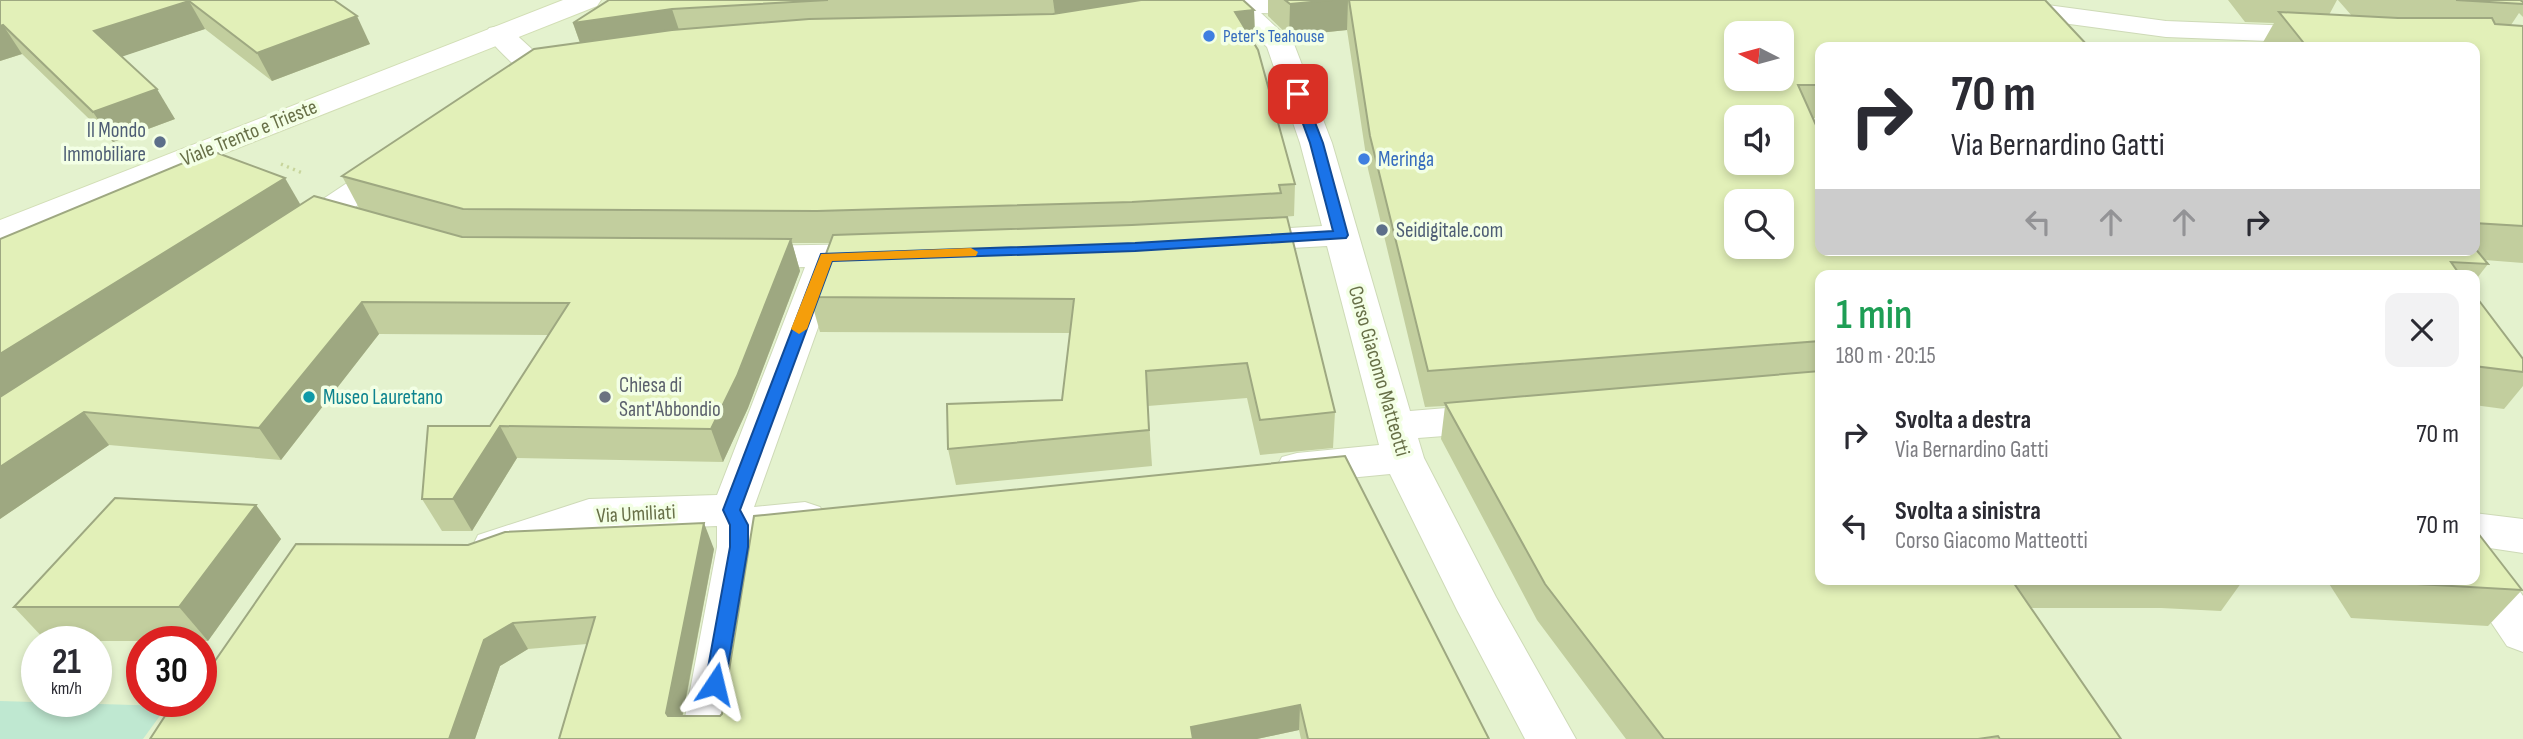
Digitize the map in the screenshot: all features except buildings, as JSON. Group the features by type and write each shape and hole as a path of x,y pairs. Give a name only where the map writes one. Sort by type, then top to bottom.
{"street":[{"name":"Viale Trento e Trieste","path":"0,232 587,0"},
{"path":"2107,0 2136,42"},
{"path":"1177,14 1233,2 1346,7"},
{"name":"Corso Giacomo Matteotti","path":"1233,2 1280,44 1316,143 1398,442 1480,610 1551,739"},
{"path":"1985,13 2040,12 2166,29 2341,24"},
{"path":"499,34 538,73"},
{"path":"268,250 422,146"},
{"path":"326,212 364,223"},
{"path":"1204,243 1341,235"},
{"path":"714,257 906,254"},
{"path":"706,739 739,547 735,517 826,257"},
{"path":"1264,472 1531,415"},
{"name":"Via Umiliati","path":"455,551 483,551 589,515 836,515"},
{"path":"2480,530 2523,536"},
{"path":"2480,570 2523,633"}],"shaded area":[{"path":"0,0 2523,0 2523,739 0,739"},
{"path":"0,701 21,702 21,717 112,717 112,704 126,705 126,717 159,717 143,739 0,739"}],"slow traffic":[{"path":"799,329 826,257 971,252"}],"place":[{"name":"Peter's Teahouse","path":"1209,36"},
{"name":"Il Mondo Immobiliare","path":"160,142"},
{"name":"Meringa","path":"1364,159"},
{"name":"Seidigitale.com","path":"1382,230"},
{"name":"Museo Lauretano","path":"309,397"},
{"name":"Chiesa di Sant'Abbondio","path":"605,397"}],"route":[{"path":"715,684 739,547 739,525 732,510 826,257 1135,247 1341,235 1328,182 1298,94"}]}
